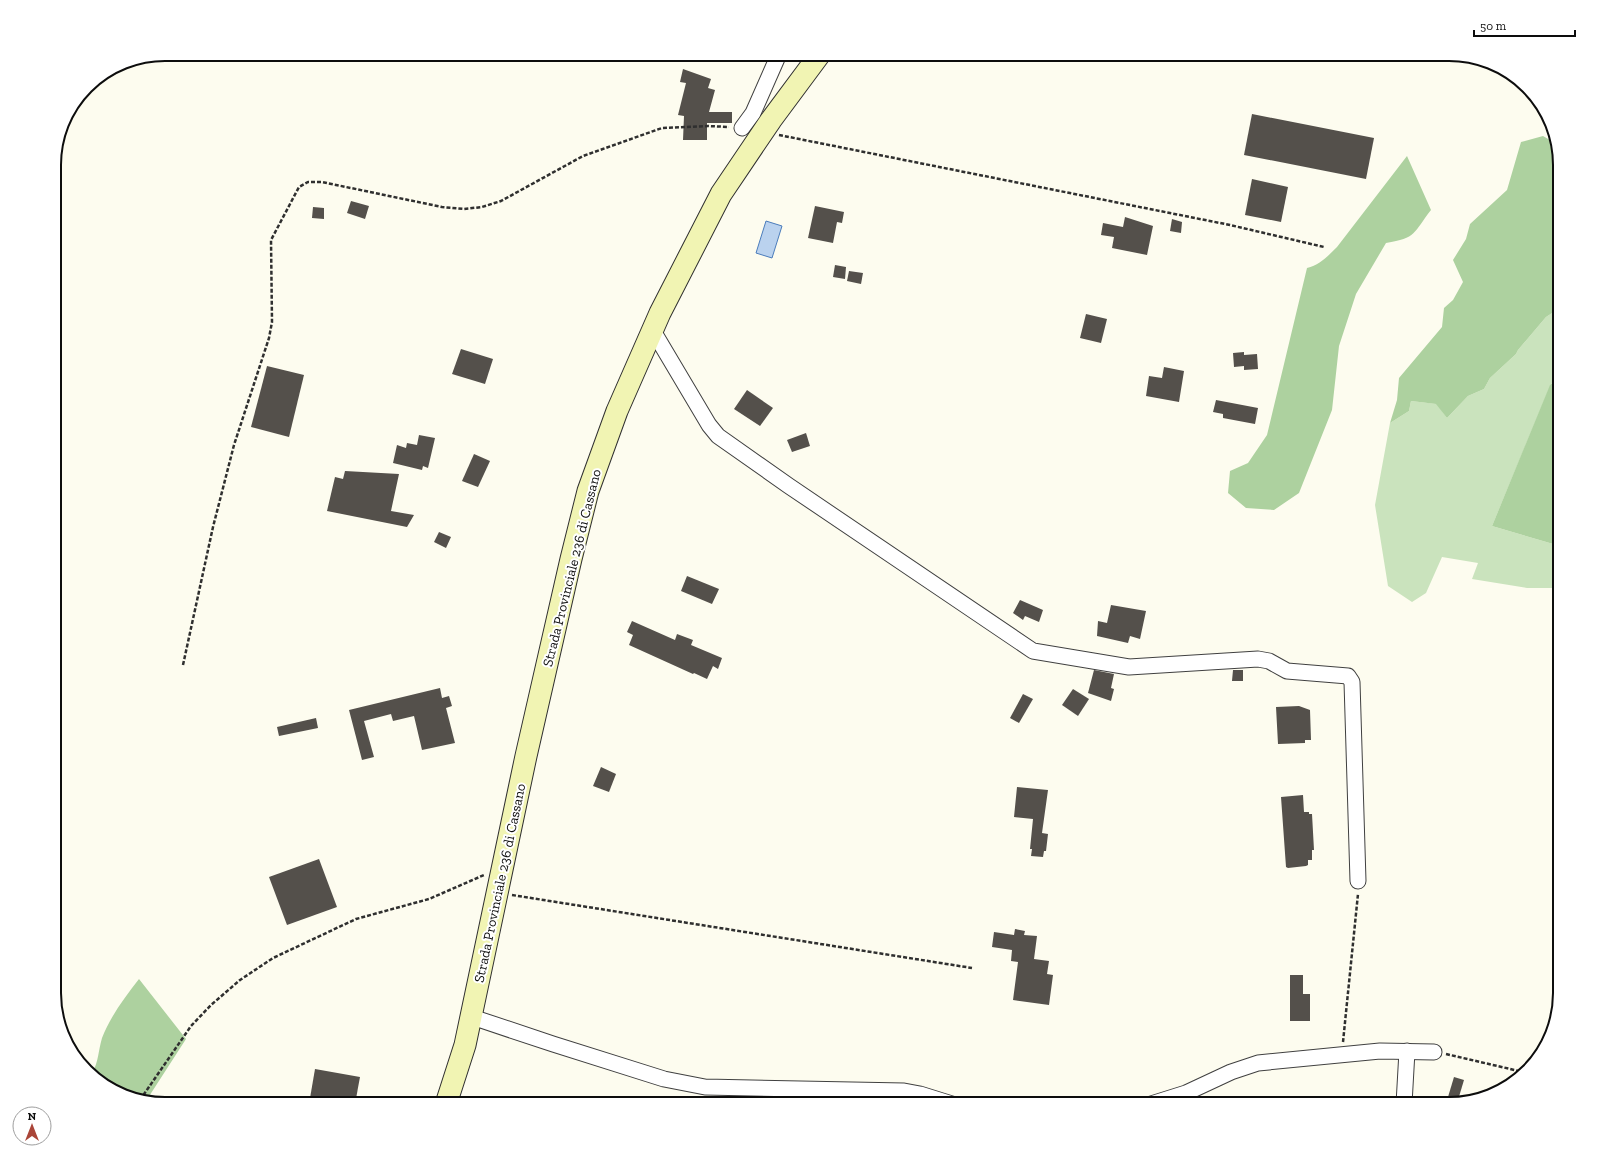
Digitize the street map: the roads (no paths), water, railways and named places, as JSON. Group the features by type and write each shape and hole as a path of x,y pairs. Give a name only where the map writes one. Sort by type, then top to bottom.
{"main road":[{"name":"Strada Provinciale 236 di Cassano","path":"448,1097 466,1045 526,756 588,491 617,411 652,329 721,194 766,127 815,61"}],"street":[{"path":"742,128 753,113 775,61"},
{"path":"652,329 709,425 718,436 788,486 1033,651 1128,666 1258,659 1269,661 1288,671 1348,676 1352,682 1358,882"},
{"path":"472,1016 553,1044 664,1079 705,1087 904,1091 930,1097"},
{"path":"1173,1097 1186,1093 1231,1072 1258,1063 1340,1056 1380,1050 1434,1052"},
{"path":"1404,1097 1407,1051"}],"water":[{"path":"766,221 782,226 772,258 756,253"}]}
